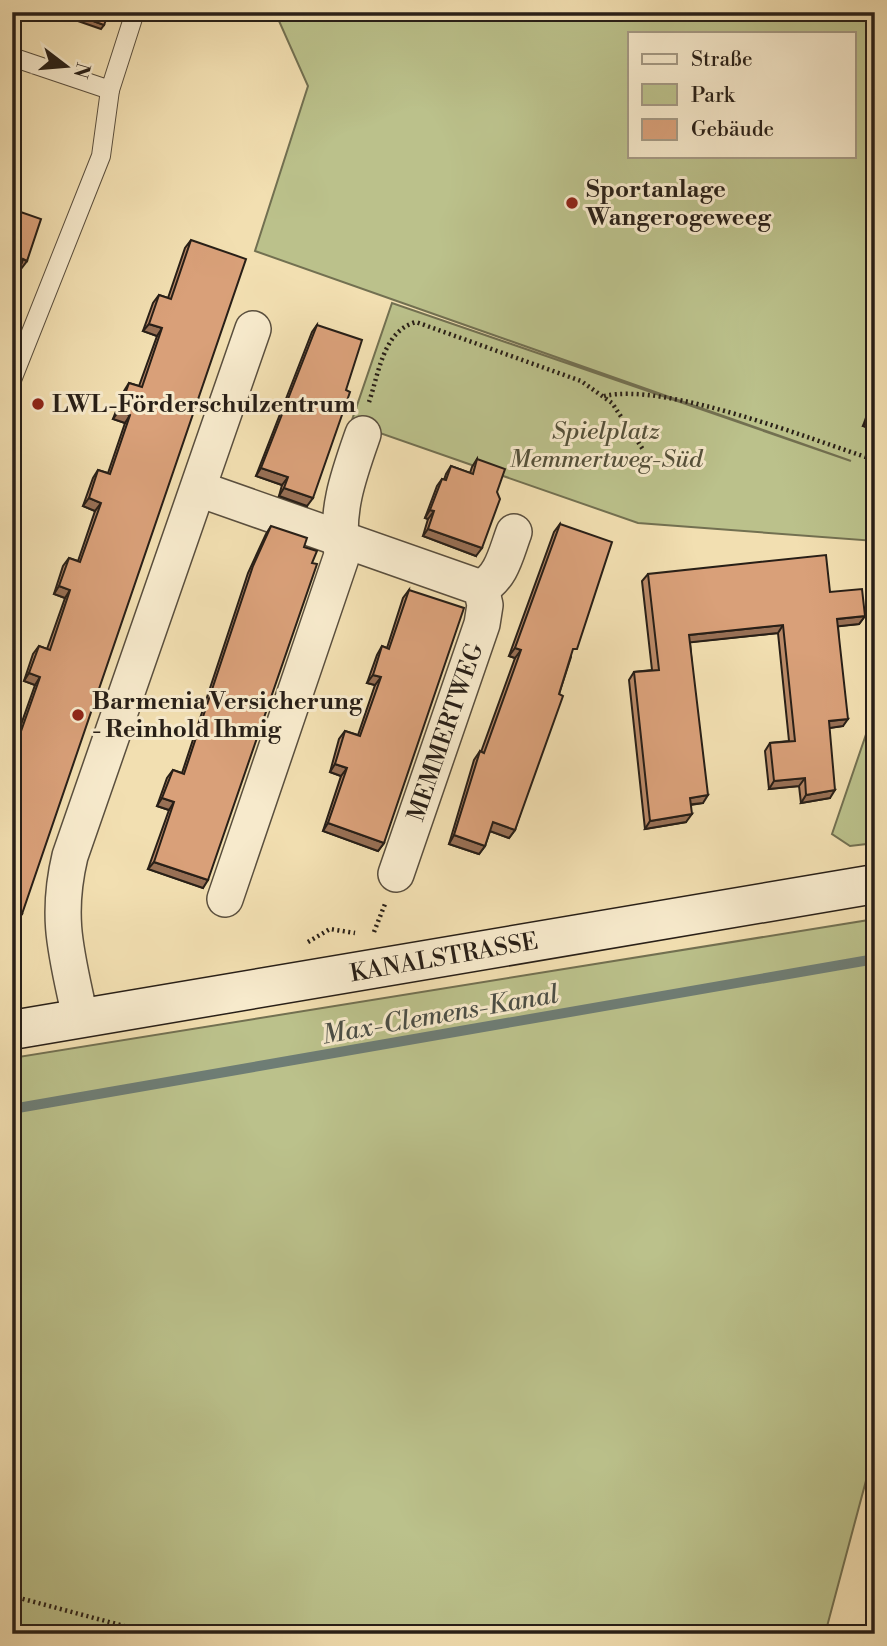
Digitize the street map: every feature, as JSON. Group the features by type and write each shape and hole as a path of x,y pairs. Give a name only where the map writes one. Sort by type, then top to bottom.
{"main road":[{"name":"KANALSTRASSE","path":"12,1030 875,884"}],"street":[{"path":"80,1017 62,926 62,892 70,856 253,329"},
{"path":"225,899 342,555 339,537 342,496 363,434"},
{"path":"199,489 481,588 492,583 499,572 514,532"},
{"name":"MEMMERTWEG","path":"396,874 482,624 485,605 481,588"}],"lane":[{"path":"12,380 101,156 110,90 135,12"},
{"path":"12,57 110,90"}],"path":[{"path":"363,434 363,417 392,335 401,326 416,322 581,381 612,402 644,451"},
{"path":"604,396 622,392 696,403 875,460"},
{"path":"12,1596 154,1634"}],"green space":[{"name":"Sportanlage Wangerogeweeg","path":"275,12 875,12 875,541 638,523 351,423 392,303 851,461 255,251 308,86"},
{"path":"875,708 875,843 850,846 832,834"},
{"path":"875,919 875,1447 825,1634 12,1634 12,1058"}],"building":[{"path":"69,12 109,12 104,25"},
{"path":"12,209 41,219 27,261 23,259 12,289"},
{"path":"191,240 246,259 22,914 12,911 12,734 19,737 40,677 29,673 39,646 50,650 70,590 59,586 69,558 80,562 101,503 89,498 98,470 110,474 130,415 119,411 129,383 142,387 162,328 149,324 159,295 171,299"},
{"path":"317,325 362,340 346,390 350,392 313,498 284,488 288,477 261,468"},
{"path":"477,459 505,469 497,492 500,499 482,548 428,529 434,511 430,510 442,479 446,480 451,466 473,474"},
{"path":"560,524 612,542 577,649 573,649 559,694 563,696 515,830 493,822 485,846 454,835 480,751 484,753 521,650 515,648"},
{"path":"271,526 307,538 304,547 317,551 312,563 317,564 208,880 154,862 174,802 162,798 173,770 184,774 253,566"},
{"path":"826,555 830,592 862,589 865,616 837,619 848,719 829,721 835,790 806,795 805,778 774,781 770,743 795,741 783,625 689,635 708,795 690,798 692,814 650,821 634,672 659,670 648,574"},
{"path":"409,590 464,608 384,843 328,823 347,768 335,764 345,731 360,736 381,677 373,675 382,646 389,649"}],"waterway":[{"name":"Max-Clemens-Kanal","path":"12,1109 875,959"}],"place":[{"name":"Sportanlage Wangerogeweeg","path":"572,203"},
{"name":"LWL-Förderschulzentrum","path":"38,404"},
{"name":"Barmenia Versicherung - Reinhold Ihmig","path":"78,715"}],"park label":[{"name":"Spielplatz Memmertweg-Süd","path":"606,445"}]}
